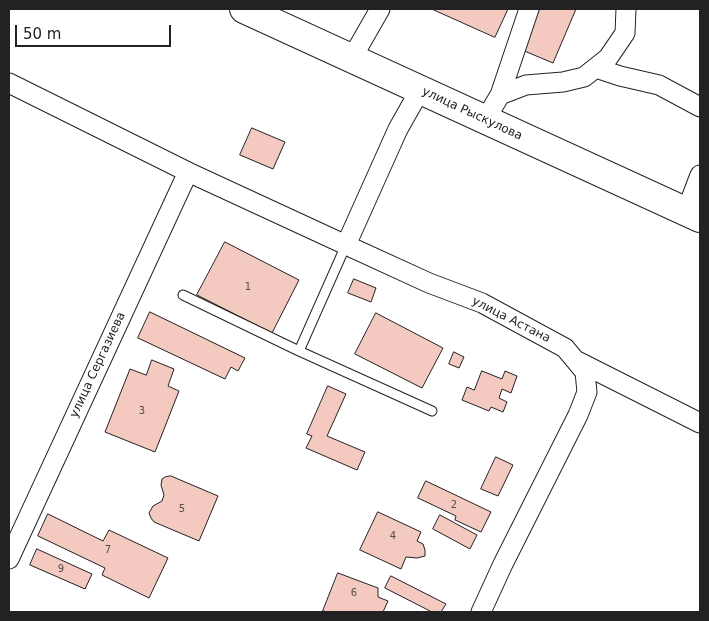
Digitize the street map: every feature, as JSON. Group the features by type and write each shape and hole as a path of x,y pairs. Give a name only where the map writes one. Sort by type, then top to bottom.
{"main road":[{"name":"улица Рыскулова","path":"244,9 693,215"}],"street":[{"path":"352,58 380,9"},
{"path":"484,120 500,95 529,9"},
{"path":"500,95 526,85 563,82 584,77 608,58 625,33 626,9"},
{"path":"596,68 659,85 700,107"},
{"name":"улица Астана","path":"9,83 188,172 346,245 482,304 565,348 585,372 587,392 578,415 503,564 482,612"},
{"path":"346,245 398,129 420,90"},
{"name":"улица Сергазиева","path":"9,559 188,172"},
{"path":"693,215 700,175"},
{"path":"574,359 700,423"}],"lane":[{"path":"299,351 346,245"},
{"path":"183,295 299,351 432,411"}],"building":[{"path":"432,9 508,9 495,37"},
{"path":"540,9 576,9 553,63 522,50"},
{"path":"252,128 285,142 273,169 240,155"},
{"path":"225,242 299,280 272,333 197,295"},
{"path":"354,279 376,288 371,302 348,293"},
{"path":"150,312 245,358 238,371 231,367 225,379 138,338"},
{"path":"376,313 443,348 422,388 355,354"},
{"path":"454,352 464,357 459,368 449,364"},
{"path":"152,360 174,369 168,386 179,391 155,452 105,432 130,369 146,375"},
{"path":"482,371 502,379 505,371 517,376 511,393 502,389 499,398 507,402 503,412 491,407 489,411 462,400 467,387 474,390"},
{"path":"328,386 346,394 327,436 365,452 357,470 306,448 312,436 307,434"},
{"path":"496,457 513,465 498,496 481,489"},
{"path":"171,476 218,496 199,541 154,522 151,518 149,513 153,506 162,501 164,495 161,485 162,479"},
{"path":"426,481 491,512 481,532 455,520 456,516 418,498"},
{"path":"378,512 421,532 417,541 423,544 425,556 417,558 406,557 401,569 360,550"},
{"path":"48,514 103,541 109,530 168,558 149,598 102,575 105,568 38,536"},
{"path":"440,515 477,535 470,549 433,529"},
{"path":"37,549 92,574 85,589 30,565"},
{"path":"338,573 378,588 378,597 388,601 383,612 323,611"},
{"path":"391,576 446,604 441,612 432,612 385,588"}]}
